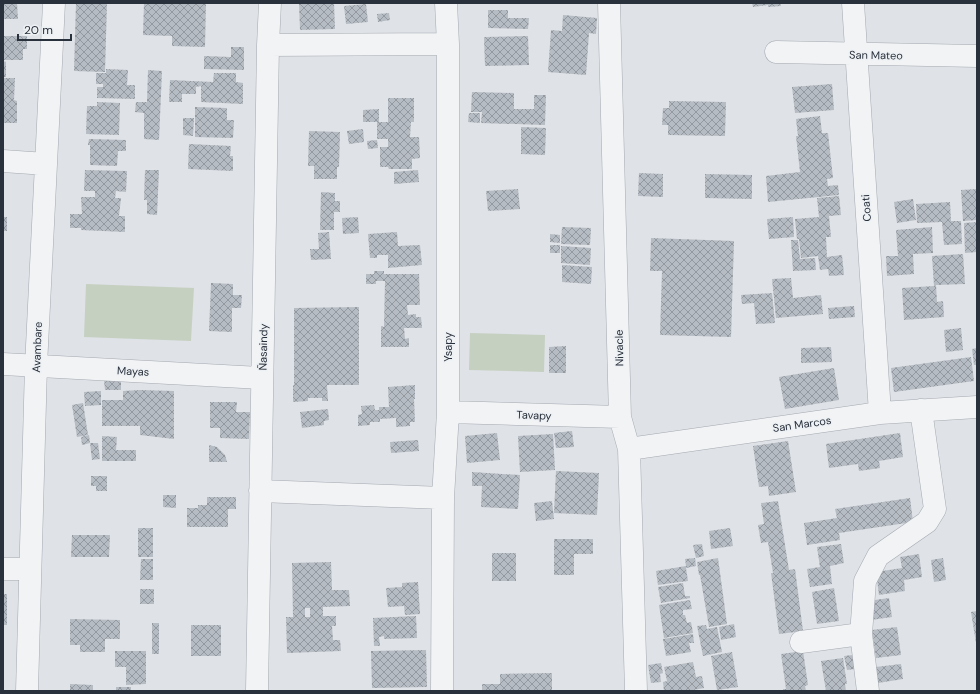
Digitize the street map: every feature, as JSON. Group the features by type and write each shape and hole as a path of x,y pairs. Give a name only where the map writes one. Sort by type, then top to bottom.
{"street":[{"name":"Avambare","path":"27,691 36,366 54,3"},
{"name":"Ñasaindy","path":"257,691 268,45 270,3"},
{"name":"Ysapy","path":"442,691 443,498 448,412 448,44 446,3"},
{"name":"Nivacle","path":"610,3 620,417 628,448 636,691"},
{"name":"Coati","path":"853,3 880,413"},
{"path":"268,45 448,44"},
{"name":"San Mateo","path":"776,52 977,56"},
{"path":"3,161 46,164"},
{"name":"Mayas","path":"3,364 262,378"},
{"name":"San Marcos","path":"628,448 880,413 977,407"},
{"path":"868,691 861,634 865,581 878,556 927,522 935,509 922,410"},
{"name":"Tavapy","path":"448,412 620,417"},
{"path":"260,491 443,498"},
{"path":"3,570 30,569"},
{"path":"801,642 861,634"}],"green space":[{"path":"86,284 194,288 191,341 84,337"},
{"path":"470,333 545,335 544,372 469,370"}],"building":[{"path":"3,3 17,3 18,19 3,19"},
{"path":"76,3 107,3 105,72 74,71"},
{"path":"144,3 206,3 205,47 172,46 172,36 143,35"},
{"path":"299,3 334,3 335,29 300,30"},
{"path":"752,3 780,3 781,6 768,7 768,5 753,7"},
{"path":"366,4 368,22 346,24 344,6"},
{"path":"488,10 508,10 508,18 529,18 528,29 488,28"},
{"path":"389,13 390,20 378,22 377,14"},
{"path":"563,15 597,18 596,34 589,33 586,75 548,72 551,30 562,31"},
{"path":"3,36 27,36 27,49 23,49 23,60 3,60"},
{"path":"528,36 529,65 485,66 484,37"},
{"path":"231,47 244,47 244,70 204,69 204,56 231,57"},
{"path":"3,61 6,62 6,77 3,77"},
{"path":"106,69 128,70 127,85 135,85 135,99 97,98 97,87 103,87 103,84 96,84 96,73 106,73"},
{"path":"148,70 162,71 159,140 144,139 144,113 135,112 136,102 147,102"},
{"path":"214,73 236,73 236,82 243,83 243,104 201,102 201,86 196,87 196,94 182,94 182,102 169,102 170,80 213,82"},
{"path":"3,78 15,78 14,100 17,101 17,123 3,123"},
{"path":"832,84 834,110 795,113 792,87"},
{"path":"472,92 514,93 514,109 534,109 534,95 546,95 545,125 481,123 482,112 471,112"},
{"path":"388,98 414,98 414,122 411,122 410,137 419,137 420,158 412,159 412,169 389,169 388,167 380,167 380,147 388,147 388,139 377,139 377,122 363,122 363,110 379,109 379,122 388,122"},
{"path":"669,101 726,102 725,136 668,135 668,125 662,125 663,108 669,108"},
{"path":"97,102 120,103 119,135 86,134 87,106 97,106"},
{"path":"195,107 227,108 227,120 234,120 233,138 195,137"},
{"path":"469,113 480,113 480,123 468,122"},
{"path":"820,116 822,133 828,133 833,178 827,179 828,186 838,185 839,195 768,202 766,176 800,172 796,136 798,136 796,119"},
{"path":"183,118 194,118 193,136 183,135"},
{"path":"521,127 546,128 545,155 521,154"},
{"path":"363,129 364,142 349,144 347,131"},
{"path":"309,131 340,132 339,167 337,167 337,179 314,179 314,166 308,166"},
{"path":"89,139 126,140 126,151 118,151 117,166 90,165 90,145 88,145"},
{"path":"377,140 378,148 368,149 367,141"},
{"path":"189,144 231,146 230,156 233,156 233,171 188,169"},
{"path":"85,170 127,171 126,192 116,191 115,198 121,198 119,216 125,216 125,232 70,228 70,214 82,214 81,197 95,197 95,191 84,191"},
{"path":"145,170 159,170 157,215 147,214 147,200 144,200"},
{"path":"418,170 419,182 394,184 394,172"},
{"path":"639,173 663,174 663,197 638,196"},
{"path":"705,174 752,175 752,199 705,198"},
{"path":"518,189 520,209 488,211 486,191"},
{"path":"977,189 977,220 963,221 961,190"},
{"path":"321,192 335,193 335,201 340,201 340,212 334,212 334,230 320,230"},
{"path":"839,196 841,215 829,216 831,237 826,237 827,257 842,255 844,275 829,276 828,269 820,270 818,256 801,258 795,219 819,217 817,198"},
{"path":"913,199 916,220 897,223 894,202"},
{"path":"950,202 951,221 961,221 962,244 944,245 942,222 917,223 916,204"},
{"path":"3,217 7,217 7,231 3,231"},
{"path":"358,217 359,233 343,234 342,218"},
{"path":"793,217 794,237 769,239 767,219"},
{"path":"977,222 977,252 965,253 964,223"},
{"path":"562,227 591,228 590,245 561,244"},
{"path":"932,227 933,253 913,254 914,274 887,276 886,256 898,256 896,230"},
{"path":"329,232 331,259 311,260 310,249 319,249 318,233"},
{"path":"397,232 398,246 420,245 422,265 388,268 388,255 377,255 377,258 370,258 368,234"},
{"path":"550,234 560,235 560,243 550,242"},
{"path":"651,238 734,241 731,337 660,335 662,271 650,271"},
{"path":"791,240 798,240 800,259 815,258 816,270 793,271"},
{"path":"550,245 560,245 560,253 550,253"},
{"path":"561,246 591,248 590,265 561,263"},
{"path":"963,254 965,284 936,285 937,302 943,301 944,317 904,320 902,288 934,286 932,256"},
{"path":"562,265 592,267 591,284 562,282"},
{"path":"374,271 384,271 384,274 419,274 420,305 407,305 408,315 416,314 416,317 421,317 422,328 404,328 405,339 409,338 409,347 381,347 381,326 384,327 385,281 376,281 376,284 366,284 366,274 374,274"},
{"path":"791,278 793,298 821,295 823,314 776,318 772,279"},
{"path":"211,283 233,284 233,295 242,295 241,308 232,308 232,332 209,331"},
{"path":"772,293 775,323 756,324 754,303 742,304 741,295"},
{"path":"854,306 855,317 829,319 828,308"},
{"path":"359,307 359,385 327,385 328,401 322,401 322,398 308,398 308,401 293,402 294,308"},
{"path":"961,328 963,350 946,352 944,330"},
{"path":"566,346 566,373 549,373 549,347"},
{"path":"831,347 832,362 801,363 801,348"},
{"path":"977,348 977,365 974,365 972,349"},
{"path":"971,357 974,381 894,392 891,368"},
{"path":"834,368 839,400 785,409 779,377"},
{"path":"104,380 121,380 121,390 105,390"},
{"path":"415,385 415,422 410,422 410,426 396,427 396,418 380,419 380,422 370,422 370,425 358,426 358,415 362,414 361,406 374,405 375,410 379,410 379,407 389,407 388,387"},
{"path":"101,391 101,405 85,406 84,392"},
{"path":"123,391 174,391 174,439 140,435 140,426 102,426 102,400 123,400"},
{"path":"210,402 237,402 236,412 250,412 249,439 220,438 220,428 210,428"},
{"path":"83,403 88,435 77,437 72,405"},
{"path":"328,409 329,420 324,421 324,425 302,428 300,412"},
{"path":"572,431 574,447 556,448 554,433"},
{"path":"497,433 500,460 467,463 465,436"},
{"path":"900,433 903,457 879,461 880,468 859,471 858,464 829,468 826,444"},
{"path":"553,434 555,470 520,472 518,436"},
{"path":"89,435 90,443 82,445 81,437"},
{"path":"102,436 117,437 116,450 136,450 136,461 102,461"},
{"path":"418,440 419,451 391,453 390,442"},
{"path":"788,441 796,492 769,496 768,486 759,487 753,446"},
{"path":"90,443 98,443 100,459 92,460"},
{"path":"209,445 217,447 225,455 227,462 209,462"},
{"path":"556,471 599,473 597,515 554,513"},
{"path":"472,472 520,475 518,509 481,507 482,486 472,486"},
{"path":"91,476 107,476 107,491 96,491 96,486 91,486"},
{"path":"163,495 176,495 176,508 163,507"},
{"path":"207,497 236,497 236,509 228,509 228,527 187,527 187,508 198,508 198,505 207,505"},
{"path":"910,498 913,522 839,533 840,540 807,545 804,523 837,518 835,509"},
{"path":"552,501 554,519 536,521 534,503"},
{"path":"778,501 789,570 795,569 803,631 779,634 771,573 773,573 768,542 761,543 758,525 764,524 761,503"},
{"path":"138,528 153,528 153,557 138,557"},
{"path":"730,528 733,546 711,549 709,531"},
{"path":"72,535 110,535 109,557 71,557"},
{"path":"554,539 593,539 593,554 574,554 574,575 554,575"},
{"path":"702,544 704,556 696,558 693,545"},
{"path":"841,544 844,563 830,566 832,584 810,587 807,569 820,567 817,547"},
{"path":"492,553 516,553 516,581 492,581"},
{"path":"919,554 922,577 904,580 905,591 879,595 876,572 902,568 900,557"},
{"path":"695,558 696,566 686,568 688,581 658,585 656,571 686,566 685,559"},
{"path":"718,558 727,624 709,627 697,562"},
{"path":"943,558 946,580 934,582 931,560"},
{"path":"141,559 153,559 153,580 140,580"},
{"path":"331,562 332,590 349,590 350,606 323,607 323,616 336,616 336,626 332,626 333,640 340,640 341,651 287,653 286,617 293,617 292,563","holes":["305,608 310,608 310,617 305,617"]},
{"path":"418,582 420,614 405,615 404,606 388,607 386,588 402,587 402,583"},
{"path":"683,583 685,596 690,596 690,598 661,603 658,587"},
{"path":"834,588 839,621 817,624 812,592"},
{"path":"140,589 154,589 154,604 140,604"},
{"path":"3,594 7,594 7,625 3,625"},
{"path":"889,598 892,617 871,620 868,601"},
{"path":"690,600 692,609 683,610 683,615 685,615 687,623 691,622 693,633 664,638 659,605"},
{"path":"977,611 977,643 976,643 971,612"},
{"path":"416,616 417,638 384,639 384,636 379,637 380,646 374,646 373,618"},
{"path":"70,619 120,620 120,639 105,639 105,652 80,652 80,645 70,645"},
{"path":"152,623 159,623 159,654 152,654"},
{"path":"734,624 736,637 721,640 719,627"},
{"path":"191,625 221,625 221,656 191,656"},
{"path":"706,625 707,629 717,627 722,652 703,656 697,626"},
{"path":"897,627 901,655 876,658 872,630"},
{"path":"693,634 694,643 689,643 691,652 666,656 663,639"},
{"path":"426,650 427,687 372,688 371,651"},
{"path":"115,651 146,651 146,684 126,685 126,667 115,667"},
{"path":"803,651 808,685 805,686 806,691 783,691 783,689 786,689 781,654"},
{"path":"732,652 738,687 717,690 711,656"},
{"path":"853,655 855,669 847,670 844,656"},
{"path":"843,658 847,684 845,684 846,691 826,691 821,661"},
{"path":"693,662 696,677 702,676 704,688 688,691 664,691 663,682 667,681 664,667"},
{"path":"661,663 663,673 660,674 661,682 651,683 648,665"},
{"path":"901,664 903,679 878,683 876,667"},
{"path":"552,673 552,691 482,691 482,684 500,684 500,674"},
{"path":"70,684 93,685 93,691 70,691"},
{"path":"116,687 131,687 131,691 116,691"}]}
